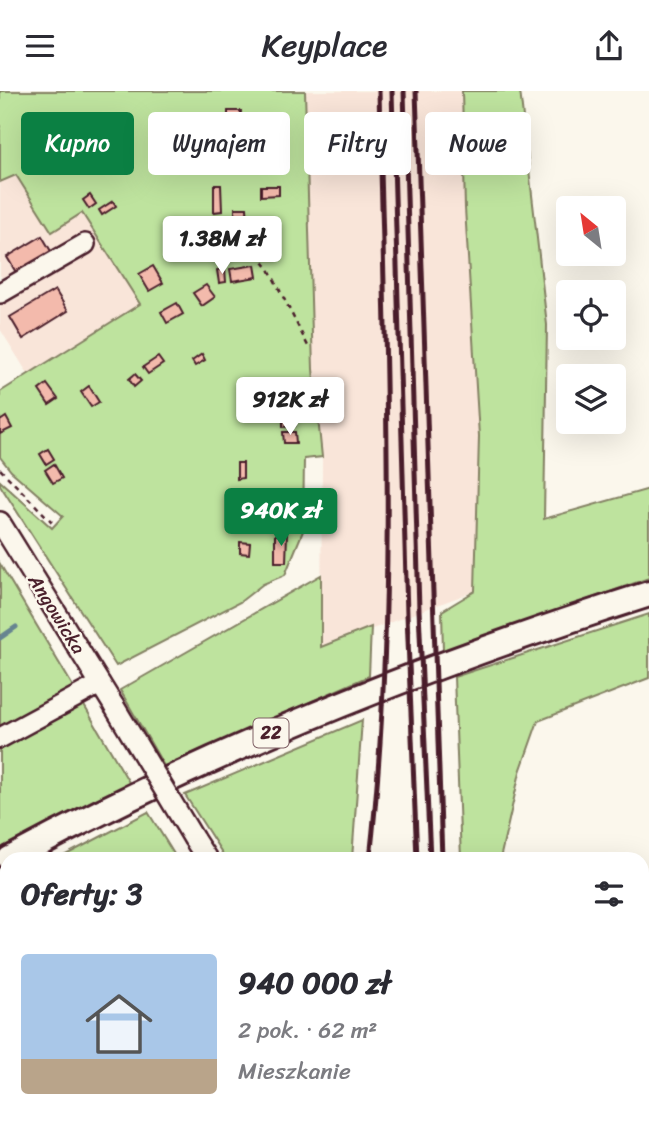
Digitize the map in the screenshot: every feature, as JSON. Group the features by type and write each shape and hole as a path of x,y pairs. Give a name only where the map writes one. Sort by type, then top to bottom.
{"main road":[{"name":"22","path":"25,852 136,795 299,721 474,652 649,594"}],"street":[{"path":"0,293 85,244"},
{"name":"Angowicka","path":"0,522 203,852"},
{"path":"0,738 100,684"}],"path":[{"path":"237,249 258,256 269,269 309,348"},
{"path":"0,469 52,522"}],"shaded area":[{"path":"305,91 462,91 463,112 425,112 425,175 464,175 479,436 475,591 321,648 322,457 313,369 307,175 411,175 411,112 306,112"},
{"path":"15,174 51,231 82,213 140,305 28,374 0,329 0,287 5,284 0,275 0,182"}],"green space":[{"path":"0,91 305,91 304,175 307,175 313,369 322,457 304,459 303,531 285,575 263,584 240,602 116,666 0,485 0,481 52,528 63,516 11,471 0,457 0,392 140,304 82,213 52,232 16,175 0,182"},
{"path":"462,91 520,91 522,112 463,112"},
{"path":"464,175 530,175 547,325 544,519 649,489 649,578 443,651 442,611 475,591 479,436"},
{"path":"0,564 74,688 0,731"},
{"path":"321,575 321,647 371,627 369,676 164,766 120,690"},
{"path":"649,614 649,678 538,721 520,772 502,852 461,852 454,677"},
{"path":"82,702 130,784 0,850 0,748"},
{"path":"362,720 353,852 222,852 185,795"},
{"path":"148,812 173,852 71,852"}],"building":[{"path":"214,185 221,185 222,211 214,212"},
{"path":"261,186 279,186 279,195 261,196"},
{"path":"90,195 96,204 89,209 83,200"},
{"path":"113,201 116,206 102,215 99,210"},
{"path":"235,208 247,208 248,225 235,225"},
{"path":"42,236 52,253 17,274 7,257"},
{"path":"255,265 257,277 232,281 230,269"},
{"path":"153,266 163,283 149,291 139,274"},
{"path":"225,269 226,282 219,283 217,270"},
{"path":"206,285 215,297 202,306 193,293"},
{"path":"55,290 68,311 23,339 10,317"},
{"path":"177,303 183,314 167,323 161,312"},
{"path":"202,354 205,360 195,366 192,361"},
{"path":"158,357 163,364 148,374 143,367"},
{"path":"135,374 141,381 134,387 129,379"},
{"path":"47,384 58,399 49,405 39,390"},
{"path":"89,386 99,402 91,407 81,392"},
{"path":"283,413 294,413 295,426 283,427"},
{"path":"6,417 12,428 0,434 0,421"},
{"path":"283,432 295,432 296,443 284,443"},
{"path":"48,449 54,459 46,464 40,454"},
{"path":"237,463 243,463 243,478 237,479"},
{"path":"54,464 62,478 53,483 45,470"},
{"path":"263,507 263,520 243,522 242,509"},
{"path":"287,534 286,562 275,562 275,535"},
{"path":"240,542 250,543 249,554 240,553"}],"waterway":[{"path":"0,638 16,627"}],"railway":[{"path":"371,852 379,763 387,571 386,379 379,91"},
{"path":"392,91 417,852"},
{"path":"404,91 419,610 430,852"},
{"path":"416,91 442,852"}]}
